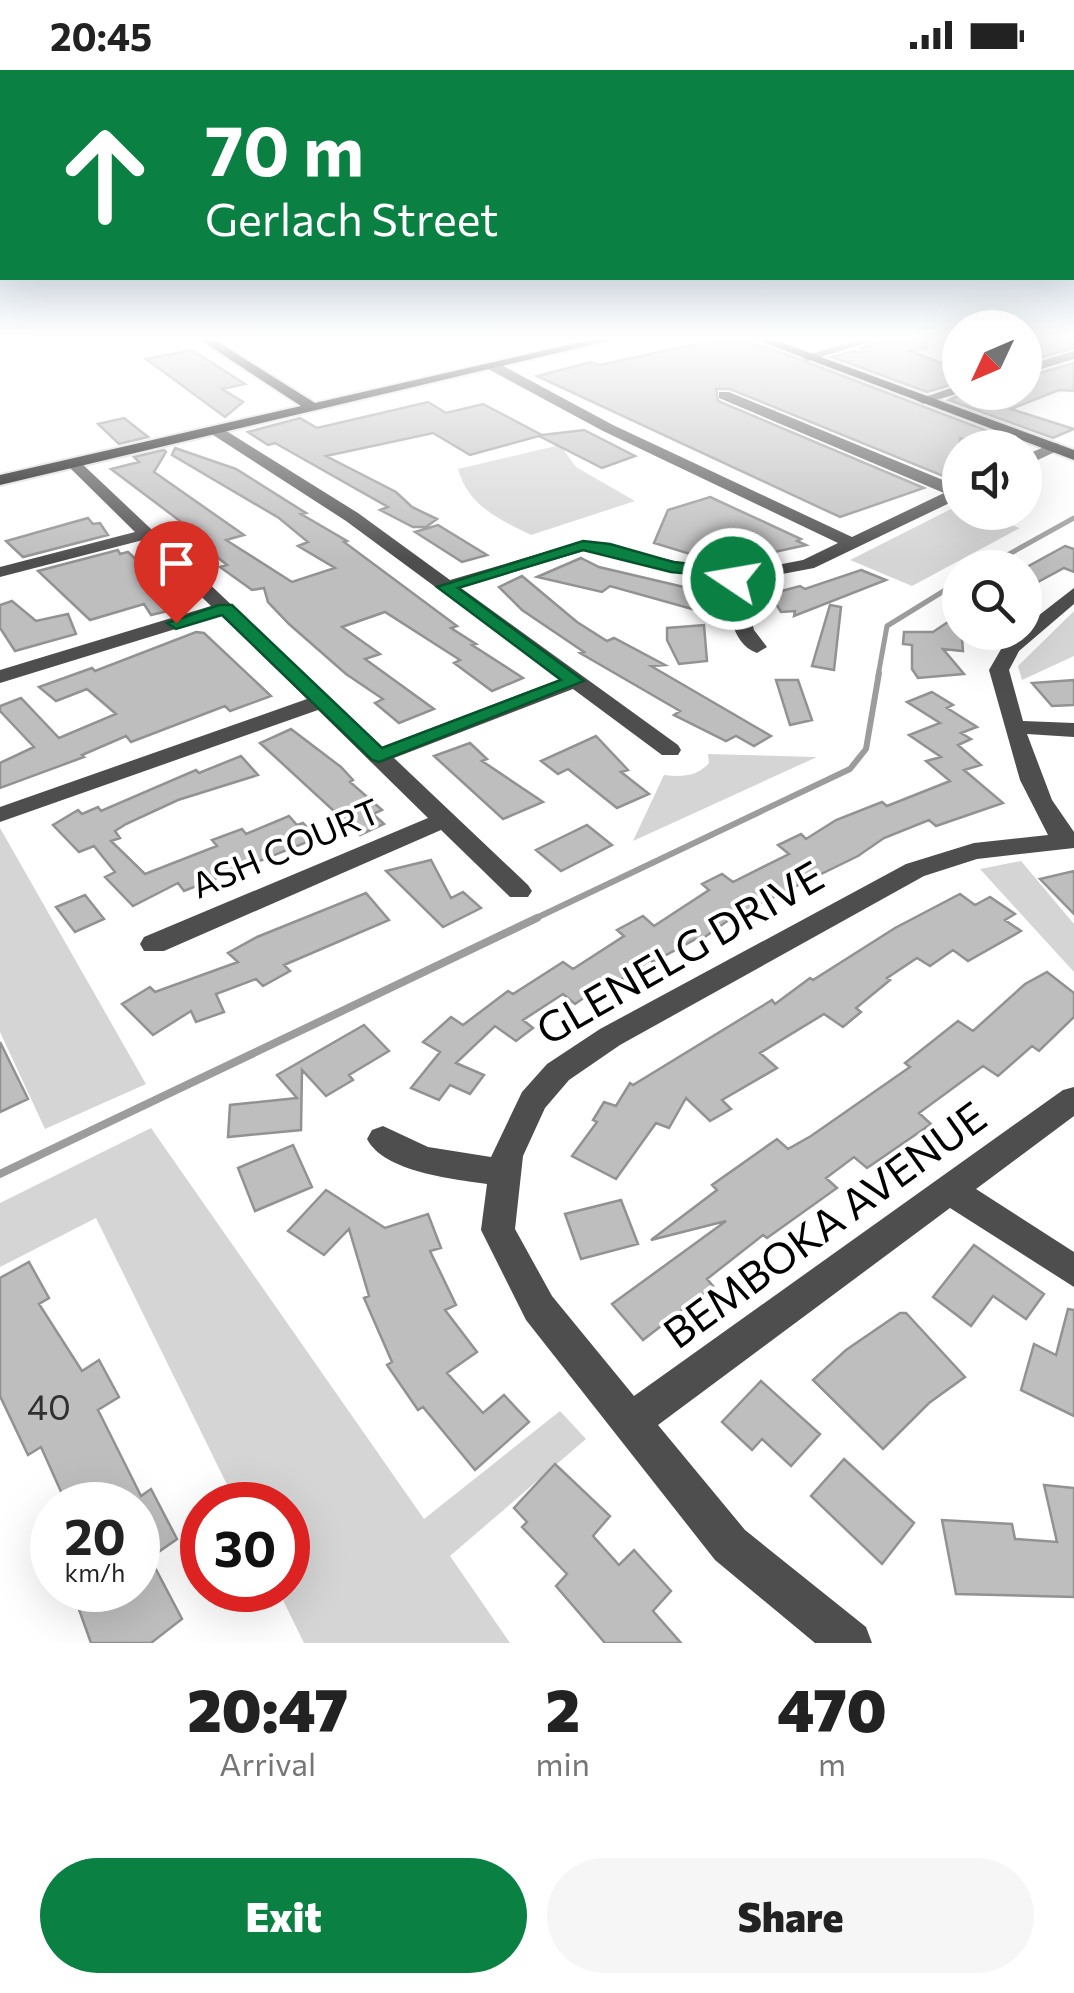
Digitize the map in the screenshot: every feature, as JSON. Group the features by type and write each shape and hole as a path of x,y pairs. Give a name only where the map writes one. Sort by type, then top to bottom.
{"main road":[{"path":"0,480 289,412"},
{"path":"957,412 1064,452"}],"street":[{"path":"579,412 854,544"},
{"path":"766,412 942,485"},
{"path":"216,430 352,517 670,750"},
{"path":"74,463 519,890"},
{"path":"445,587 565,548 599,546 671,567 731,573 808,564 942,500"},
{"path":"0,572 147,534"},
{"path":"731,573 744,631 758,647"},
{"path":"1069,840 1038,799 999,670 1001,661 1053,608 1074,594"},
{"path":"0,677 226,608"},
{"path":"379,756 575,681"},
{"path":"0,815 322,701"},
{"path":"1014,727 1074,730"},
{"name":"ASH COURT","path":"154,944 446,819"},
{"name":"GLENELG DRIVE","path":"850,1643 730,1545 539,1308 498,1230 502,1173 514,1138 540,1092 574,1059 610,1037 915,870 974,851 1069,840"},
{"name":"BEMBOKA AVENUE","path":"629,1423 1074,1099"},
{"path":"384,1139 423,1160 502,1173"},
{"path":"948,1189 1074,1271"}],"shaded area":[{"path":"560,445 576,467 635,501 531,535 477,502 458,469"},
{"path":"942,514 942,530 1016,530 979,550 942,550 942,570 912,586 850,560"},
{"path":"1074,611 1074,656 1022,680 1018,666 1034,650 1042,650 1042,642"},
{"path":"708,754 817,757 633,841 664,775 683,776 699,771 709,763"},
{"path":"0,828 146,1084 45,1129 0,1032"},
{"path":"1021,861 1074,924 1074,972 980,869"},
{"path":"151,1128 424,1519 560,1411 586,1439 450,1556 510,1643 304,1643 289,1612 310,1612 310,1482 226,1482 96,1218 0,1267 0,1203"}],"building":[{"path":"384,412 499,412 542,435 584,430 635,456 602,468 539,436 470,455 433,433 326,456 396,492 412,507 437,519 426,527 413,527 380,510 388,507 275,443 268,445 248,432 300,418 317,428"},
{"path":"615,412 745,412 924,488 840,517"},
{"path":"787,412 939,412 985,430 942,430 942,476"},
{"path":"983,412 1022,412 1074,429 1053,438 1042,434 1042,430 1031,430"},
{"path":"124,418 148,437 119,444 98,424"},
{"path":"175,448 236,469 306,513 301,514 347,541 344,542 457,626 451,628 476,644 472,645 523,678 492,691 454,663 460,660 385,612 342,627 380,654 365,659 434,709 399,723 375,703 383,699 346,674 289,624 268,602 264,588 252,590 220,567 227,565 195,539 199,538 185,528 188,527 111,469 139,462 134,457 164,450 154,472 244,535 226,540 292,582 335,568 298,546 308,542 279,518 172,455"},
{"path":"710,497 801,539 797,541 806,545 756,556 740,555 718,538 690,554 654,543 668,510"},
{"path":"88,518 93,524 100,523 108,535 23,557 6,541"},
{"path":"438,525 487,555 462,562 415,532"},
{"path":"1065,546 1074,549 1074,572 1064,568 1042,580 1042,559"},
{"path":"118,550 120,554 128,552 153,575 148,576 170,593 180,608 151,615 144,604 90,620 38,571"},
{"path":"581,558 599,567 701,591 703,612 610,586 602,592 537,577"},
{"path":"861,570 886,580 794,616 795,611 781,612 770,594 800,586 805,589"},
{"path":"522,576 577,622 607,641 614,638 665,665 651,666 771,736 754,746 736,736 726,741 674,715 680,711 580,653 584,652 522,610 499,587"},
{"path":"12,601 36,621 68,614 76,634 15,651 0,628 0,605"},
{"path":"830,605 841,607 834,670 812,666"},
{"path":"704,625 707,661 679,664 667,640 667,628"},
{"path":"942,626 942,650 964,674 918,678 912,669 912,645 903,644 904,632 933,632"},
{"path":"196,632 204,633 271,696 230,711 225,706 131,742 126,736 84,757 0,788 0,763 34,747 0,711 0,706 21,698 59,738 116,714 87,689 56,701 39,687 92,668 95,671"},
{"path":"776,680 798,680 812,720 790,725"},
{"path":"1074,680 1074,705 1052,706 1032,683"},
{"path":"932,692 953,705 947,708 977,727 961,733 971,739 958,745 981,765 964,770 1003,803 936,826 929,820 884,838 858,856 733,917 699,941 650,960 609,988 604,984 575,1004 563,994 523,1020 533,1028 516,1041 495,1026 456,1063 484,1075 470,1094 450,1085 439,1100 411,1088 440,1052 423,1042 451,1017 463,1025 508,991 513,994 563,962 573,969 624,936 617,930 643,916 654,926 709,890 702,884 722,874 733,882 789,854 778,845 801,834 806,839 836,820 882,802 887,806 950,781 926,761 941,757 909,735 940,723 907,702"},
{"path":"291,729 341,767 353,780 350,782 382,810 373,814 384,824 360,835 260,743"},
{"path":"596,736 628,770 621,772 649,794 617,808 568,769 558,774 541,761"},
{"path":"470,743 487,759 482,761 543,802 503,819 434,756"},
{"path":"241,756 258,775 178,800 126,824 115,831 120,838 111,841 145,874 217,846 212,840 242,829 246,834 289,816 297,825 303,823 317,838 184,891 178,883 133,906 105,877 115,872 94,846 79,852 53,825 78,810 82,814 98,807 101,811 196,770 199,773"},
{"path":"587,825 612,845 561,871 536,850"},
{"path":"431,860 451,898 463,892 481,908 443,927 386,871"},
{"path":"1074,871 1074,914 1040,879"},
{"path":"366,893 389,920 284,965 290,971 263,986 256,979 216,994 224,1012 196,1022 191,1011 153,1035 122,1004 150,987 155,992 238,962 228,953 257,937"},
{"path":"960,894 975,905 990,897 1015,914 1005,920 1021,931 968,961 953,950 930,966 917,958 887,978 890,980 856,1008 861,1012 843,1027 824,1014 760,1053 777,1068 722,1100 731,1109 710,1121 686,1098 669,1128 656,1123 616,1179 572,1156 597,1122 593,1120 604,1102 616,1106 630,1083 633,1085 772,1000 775,1004 810,978 813,980 895,928"},
{"path":"85,895 104,919 75,932 56,907"},
{"path":"1047,972 1074,993 1074,1017 1039,1051 1032,1046 998,1076 983,1066 919,1113 931,1124 867,1168 854,1157 826,1178 837,1188 767,1238 763,1235 707,1279 713,1286 643,1340 612,1304 726,1221 651,1240 717,1190 712,1185 777,1139 788,1149 811,1136 910,1067 905,1063 958,1021 973,1031 1025,984"},
{"path":"364,1025 389,1051 349,1075 353,1080 326,1096 302,1070 301,1130 228,1137 230,1105 297,1098 277,1075"},
{"path":"0,1042 28,1099 0,1112"},
{"path":"293,1145 312,1187 255,1211 238,1168"},
{"path":"326,1190 385,1228 428,1214 441,1248 430,1251 456,1305 445,1310 477,1352 447,1373 483,1413 504,1395 529,1422 475,1470 423,1407 418,1410 387,1365 392,1362 364,1298 369,1296 349,1229 324,1255 288,1231"},
{"path":"621,1200 638,1244 581,1259 565,1214"},
{"path":"974,1245 1044,1294 1026,1319 993,1296 971,1326 933,1297"},
{"path":"29,1262 49,1298 39,1304 82,1371 99,1360 119,1397 98,1410 134,1482 57,1482 41,1447 28,1455 0,1396 0,1278"},
{"path":"1068,1309 1074,1310 1074,1416 1021,1390 1034,1344 1056,1355"},
{"path":"900,1313 906,1313 965,1377 929,1403 883,1449 813,1380 846,1350"},
{"path":"761,1381 820,1434 791,1466 762,1439 752,1450 722,1422"},
{"path":"844,1459 914,1523 882,1564 811,1496"},
{"path":"555,1464 610,1516 593,1536 619,1565 634,1550 671,1591 653,1611 681,1643 605,1643 556,1586 567,1574 522,1527 527,1522 514,1508"},
{"path":"1044,1485 1074,1488 1074,1597 956,1594 942,1520 1012,1524 1015,1539 1057,1542"},
{"path":"160,1506 177,1539 160,1551"},
{"path":"160,1577 182,1619 151,1643 91,1643 80,1612 160,1612"}],"waterway":[{"path":"1016,550 1074,518"},
{"path":"878,676 887,626 942,592"},
{"path":"532,920 850,769 866,749 879,673"},
{"path":"0,1174 537,918"}],"route":[{"path":"176,623 226,608 379,756 575,681 445,587 565,548 583,546 599,546 671,567 731,573 733,579"}]}
